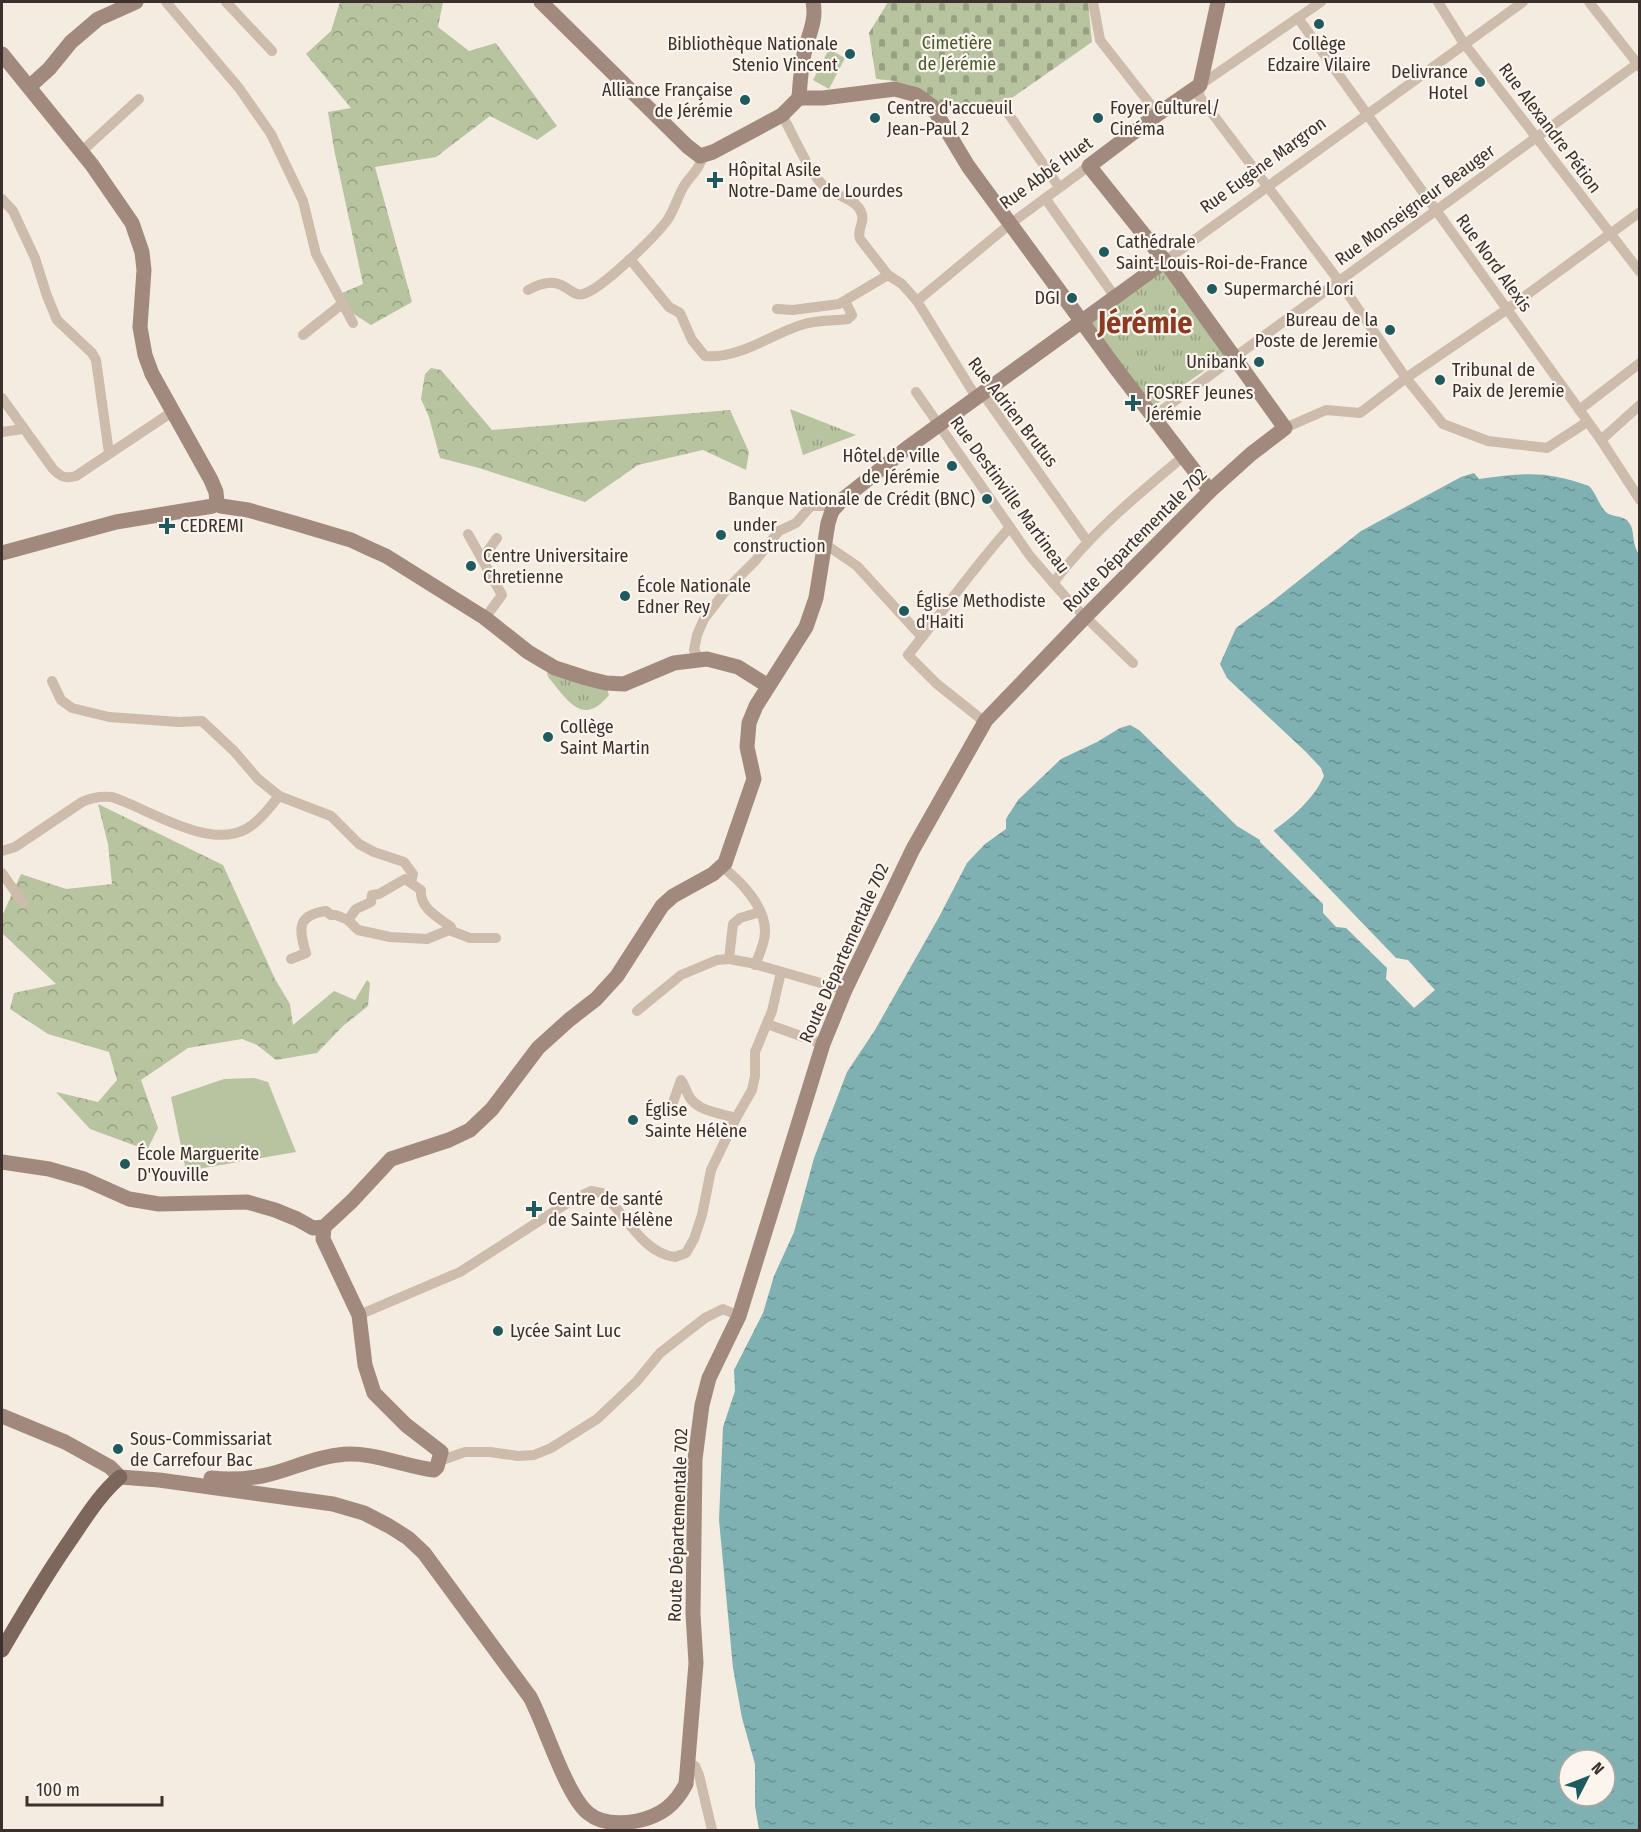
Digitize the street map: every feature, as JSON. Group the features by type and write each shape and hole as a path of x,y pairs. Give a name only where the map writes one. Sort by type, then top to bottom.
{"main road":[{"path":"2,1650 42,1581 93,1506 110,1485 120,1477"}],"street":[{"path":"29,87 49,69 71,42 89,27 110,13 136,2"},
{"path":"166,2 239,87 271,134 303,201 316,254 353,323"},
{"path":"226,2 272,51"},
{"path":"541,2 687,146 700,156 713,152 782,115 799,98 803,58 816,14 813,2"},
{"path":"1094,2 1100,40 1158,114"},
{"path":"1218,2 1199,96 1339,281 1406,378 1443,424 1488,441 1547,448 1587,422"},
{"name":"Rue Abbé Huet","path":"917,301 1010,224 1059,187 1158,114 1321,2"},
{"name":"Rue Alexandre Pétion","path":"1438,2 1464,43 1640,272"},
{"name":"Rue Eugène Margron","path":"836,506 939,424 1522,2"},
{"path":"1589,2 1639,65"},
{"name":"Rue Nord Alexis","path":"1298,18 1601,440 1640,500"},
{"path":"2,54 121,205 137,235 144,270 140,313 141,340 152,375 211,480 216,492 217,505"},
{"name":"Rue Monseigneur Beauger","path":"1154,416 1639,65"},
{"path":"799,98 823,98 895,89 917,95 932,106 968,166 1210,491"},
{"path":"81,152 139,99"},
{"path":"1004,102 1005,109 1059,187"},
{"name":"Rue Adrien Brutus","path":"782,115 820,183 832,193 852,201 858,207 863,221 859,234 860,239 888,275 902,284 917,301 976,397 986,398 1087,541"},
{"path":"528,290 547,282 561,283 576,294 582,294 596,286 630,259 669,218 684,186 701,165 703,155"},
{"path":"1089,166 1165,261 1285,428 1326,410 1360,413 1640,212"},
{"path":"1045,198 1115,297"},
{"path":"2,199 13,211 36,258 57,320 92,353 96,360 109,453"},
{"path":"630,259 669,307 680,313 692,340 705,356 716,357 751,347 805,324 848,319 852,315 845,301"},
{"path":"777,309 804,309 839,304 888,275"},
{"path":"303,335 342,304"},
{"path":"1579,410 1640,363"},
{"name":"Rue Destinville Martineau","path":"916,392 1010,527 1053,583 1133,663"},
{"path":"2,398 60,476 68,478 76,476 172,412"},
{"path":"1601,440 1640,405"},
{"name":"Route Départementale 702","path":"120,1477 191,1484 333,1504 364,1513 408,1538 424,1552 530,1697 541,1717 566,1779 588,1814 603,1821 626,1823 648,1819 667,1810 679,1798 686,1784 688,1761 696,1663 693,1614 695,1460 702,1405 709,1378 739,1316 823,1044 845,990 913,849 986,720 1210,491 1251,454 1285,428"},
{"path":"2,432 23,429"},
{"path":"1053,583 1087,541 1134,497 1184,456"},
{"path":"2,553 116,522 217,505 248,510 360,544 386,556 485,618 528,652 555,668 606,683 624,684 674,663 700,659 717,660 738,667 768,686"},
{"path":"700,659 694,650 697,635 704,619 727,589 755,561 779,531 796,523 811,506 836,506"},
{"path":"739,1316 723,1309 705,1318 660,1353 637,1381 597,1419 551,1448 534,1455 465,1452 445,1459 441,1452 406,1425 374,1393 365,1365 358,1315 323,1239 324,1227 391,1159 449,1140 470,1130 492,1109 538,1048 596,999 617,976 662,906 673,896 713,874 725,863 754,779 747,747 749,723 756,706 806,627 816,598 828,523 836,506"},
{"path":"986,720 981,719 937,684 908,656 987,552 1010,527"},
{"path":"468,534 502,595 485,618"},
{"path":"482,559 497,537"},
{"path":"825,544 857,566 922,638"},
{"path":"52,681 61,700 72,708 110,717 179,722 202,721 234,751 258,779 279,796 331,816 359,844 374,852 404,862 413,874 411,882"},
{"path":"2,851 15,847 82,802 102,796 112,797 191,830 220,836 244,830 255,823 279,796"},
{"path":"721,866 733,875 753,899 764,920 765,934 755,965"},
{"path":"2,873 23,903"},
{"path":"348,920 356,909 371,902 372,896 405,879 422,890 421,895 425,905 438,919 451,927 452,932"},
{"path":"291,959 306,953 300,932 301,925 311,915 326,911 331,915 348,920 358,930 390,937 427,939 449,930 470,938 496,939"},
{"path":"729,959 733,924 740,918 760,912"},
{"path":"637,1011 681,975 717,960 729,959 755,965 845,990"},
{"path":"358,1315 460,1272 573,1200 591,1191 602,1193 658,1252 666,1256 681,1256 686,1253 694,1239 702,1215 711,1170 752,1090 755,1076 755,1052 767,1024 781,972"},
{"path":"767,1024 823,1044"},
{"path":"670,1111 679,1082 682,1080 690,1098 700,1108 736,1118"},
{"path":"2,1162 49,1169 84,1179 129,1199 159,1204 246,1202 275,1210 313,1228 324,1227"},
{"path":"2,1416 65,1442 110,1467 120,1477"},
{"path":"191,1484 192,1480 200,1477 227,1480 262,1476 340,1454 363,1455 434,1470 441,1452"},
{"path":"688,1761 695,1766 699,1774 712,1830"}],"green space":[{"path":"340,2 443,2 438,27 469,51 496,43 557,126 537,140 490,116 436,157 375,167 412,302 371,325 349,311 342,293 363,284 328,112 351,108 306,54 331,31"},
{"name":"Cimetière de Jérémie","path":"888,2 1088,2 1092,42 1009,100 995,105 942,107 912,86 876,79 869,33"},
{"path":"829,49 845,58 829,89 813,80"},
{"path":"1164,268 1227,355 1152,407 1088,323"},
{"path":"431,368 441,370 492,430 730,410 749,452 746,470 703,450 638,465 585,502 440,458 429,417 421,399 425,374"},
{"path":"790,409 856,435 803,455"},
{"path":"549,669 607,689 609,695 591,709 584,710 576,707 549,678 547,674"},
{"path":"98,804 223,865 275,979 290,1004 293,1025 334,991 355,1000 367,980 370,983 368,1006 343,1026 317,1053 276,1060 257,1045 242,1039 188,1048 141,1080 158,1128 147,1150 90,1129 56,1092 98,1102 117,1080 109,1052 48,1034 10,1009 14,993 56,984 2,933 2,916 21,874 66,889 112,884 108,844"},
{"path":"254,1078 268,1082 296,1152 186,1171 171,1097 224,1079"}],"water":[{"path":"1474,473 1479,479 1509,475 1547,475 1589,486 1605,511 1624,518 1630,524 1635,547 1640,556 1639,1830 759,1830 755,1806 755,1764 742,1718 733,1668 719,1520 723,1427 735,1391 734,1370 763,1313 774,1276 794,1232 814,1158 847,1072 875,1030 967,863 985,844 1006,829 1006,819 1018,800 1061,759 1130,725 1139,730 1237,826 1260,840 1305,804 1324,776 1321,768 1227,678 1220,664 1236,628 1361,531 1461,477"}],"pier":[{"path":"1273,830 1396,958 1408,960 1435,990 1414,1008 1386,979 1387,968 1346,928 1336,927 1323,913 1323,904 1260,842"}],"place":[{"name":"Collège Edzaire Vilaire","path":"1319,24"},
{"name":"Bibliothèque Nationale Stenio Vincent","path":"850,54"},
{"name":"Delivrance Hotel","path":"1480,82"},
{"name":"Alliance Française de Jérémie","path":"745,100"},
{"name":"Centre d'accueuil Jean-Paul 2","path":"875,118"},
{"name":"Foyer Culturel/ Cinéma","path":"1098,118"},
{"name":"Hôpital Asile Notre-Dame de Lourdes","path":"715,180"},
{"name":"Cathédrale Saint-Louis-Roi-de-France","path":"1104,252"},
{"name":"Supermarché Lori","path":"1212,289"},
{"name":"DGI","path":"1072,298"},
{"name":"Bureau de la Poste de Jeremie","path":"1390,330"},
{"name":"Unibank","path":"1259,362"},
{"name":"Tribunal de Paix de Jeremie","path":"1440,380"},
{"name":"FOSREF Jeunes Jérémie","path":"1133,403"},
{"name":"Hôtel de ville de Jérémie","path":"952,466"},
{"name":"Banque Nationale de Crédit (BNC)","path":"987,499"},
{"name":"CEDREMI","path":"167,526"},
{"name":"under construction","path":"721,535"},
{"name":"Centre Universitaire Chretienne","path":"471,566"},
{"name":"École Nationale Edner Rey","path":"625,596"},
{"name":"Église Methodiste d'Haiti","path":"904,611"},
{"name":"Collège Saint Martin","path":"548,737"},
{"name":"Église Sainte Hélène","path":"633,1120"},
{"name":"École Marguerite D'Youville","path":"125,1164"},
{"name":"Centre de santé de Sainte Hélène","path":"534,1209"},
{"name":"Lycée Saint Luc","path":"498,1331"},
{"name":"Sous-Commissariat de Carrefour Bac","path":"118,1449"}],"district":[{"name":"Jérémie","path":"1145,323"}]}
